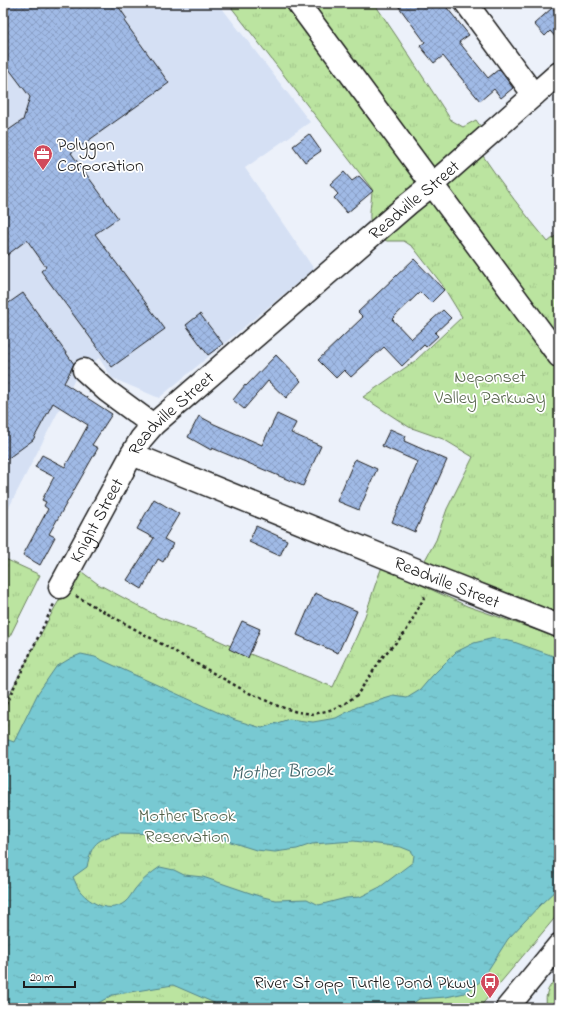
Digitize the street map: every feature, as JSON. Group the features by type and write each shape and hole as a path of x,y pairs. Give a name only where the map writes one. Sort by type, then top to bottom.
{"street":[{"path":"298,3 559,356"},
{"path":"466,3 534,95"},
{"name":"Readville Street","path":"559,73 433,184 153,425 141,439 132,454 434,577 559,626"},
{"path":"84,370 108,391 153,425"},
{"name":"Knight Street","path":"60,587 132,454"},
{"path":"514,1006 559,945"}],"path":[{"path":"3,710 55,601 60,587 247,692 278,706 296,712 314,714 330,710 344,704 357,695 384,656 405,633 434,577"}],"shaded area":[{"path":"3,3 218,3 310,122 245,168 314,269 159,398 112,378 99,358 76,377 3,519"}],"green space":[{"name":"Neponset Valley Parkway","path":"228,3 374,3 451,120 463,127 476,120 493,144 483,156 531,221 548,242 559,233 559,617 473,582 425,560 436,540 447,509 473,457 443,439 409,427 363,397 415,361 462,317 441,283 413,247 404,241 387,241 377,237 370,221 372,189"},
{"path":"3,558 40,575 3,650"},
{"name":"Mother Brook Reservation","path":"382,567 467,606 559,638 559,913 479,1008 3,1008 3,706 54,609 78,569 98,584 159,617 202,633 240,650 333,687 354,643"},
{"path":"559,975 559,1008 547,1008 546,997 548,990"}],"water":[{"name":"Mother Brook Reservation","path":"494,638 514,642 559,658 559,887 508,939 481,981 465,993 446,997 419,999 407,1008 226,1008 173,985 112,995 90,1008 3,1008 3,738 14,742 38,693 56,667 81,654 95,657 235,720 262,728 289,719 313,722 336,718 357,707 394,696 407,698 420,690 456,652 474,643","holes":["119,833 167,834 189,838 218,838 256,850 275,852 297,849 312,844 354,841 401,847 411,851 414,855 413,862 380,887 360,897 346,898 319,905 307,899 276,900 259,896 203,877 184,875 174,870 160,867 150,874 135,889 128,899 119,906 101,906 84,896 79,889 73,877 87,867 93,847 100,841"]}],"building":[{"name":"Polygon Corporation","path":"3,3 116,3 127,19 124,21 169,83 71,153 118,218 95,234 165,329 112,367 41,271 46,267 27,240 3,258 3,134 23,120 30,97 3,61"},
{"path":"396,3 443,3 469,35 459,42 488,78 499,69 513,88 501,98 494,89 480,101 443,56 434,63 420,46 425,42"},
{"path":"552,8 559,16 559,41 550,31 545,36 534,24"},
{"path":"309,134 321,151 305,162 293,146"},
{"path":"344,172 352,181 359,176 373,191 347,213 334,198 338,194 330,185"},
{"path":"414,259 444,290 431,303 420,292 392,319 411,339 443,310 451,318 435,333 438,336 426,347 424,345 402,366 384,347 351,377 344,370 336,378 318,360 363,317 358,312"},
{"path":"23,293 74,364 64,383 112,414 92,445 98,448 49,534 55,537 40,565 23,555 48,509 44,506 46,502 42,500 54,477 35,467 42,455 65,467 88,425 53,403 33,440 3,462 3,307"},
{"path":"200,314 223,344 208,355 186,325"},
{"path":"276,355 301,381 286,398 268,381 244,409 233,400 245,385 246,386"},
{"path":"277,414 296,423 291,433 321,446 303,486 212,448 211,450 188,437 199,416 262,445"},
{"path":"390,429 406,436 404,441 447,460 415,532 392,522 418,462 382,446"},
{"path":"355,459 377,469 359,510 337,501"},
{"path":"154,499 179,514 164,539 173,544 163,562 158,559 142,589 127,580 154,538 137,529"},
{"path":"256,526 287,540 280,556 249,542"},
{"path":"315,593 357,611 338,653 297,635"},
{"path":"242,621 260,629 248,658 229,649"}],"place":[{"name":"Polygon Corporation","path":"43,171"},
{"name":"River St opp Turtle Pond Pkwy","path":"490,999"}],"water label":[{"name":"Mother Brook","path":"282,770"}]}
